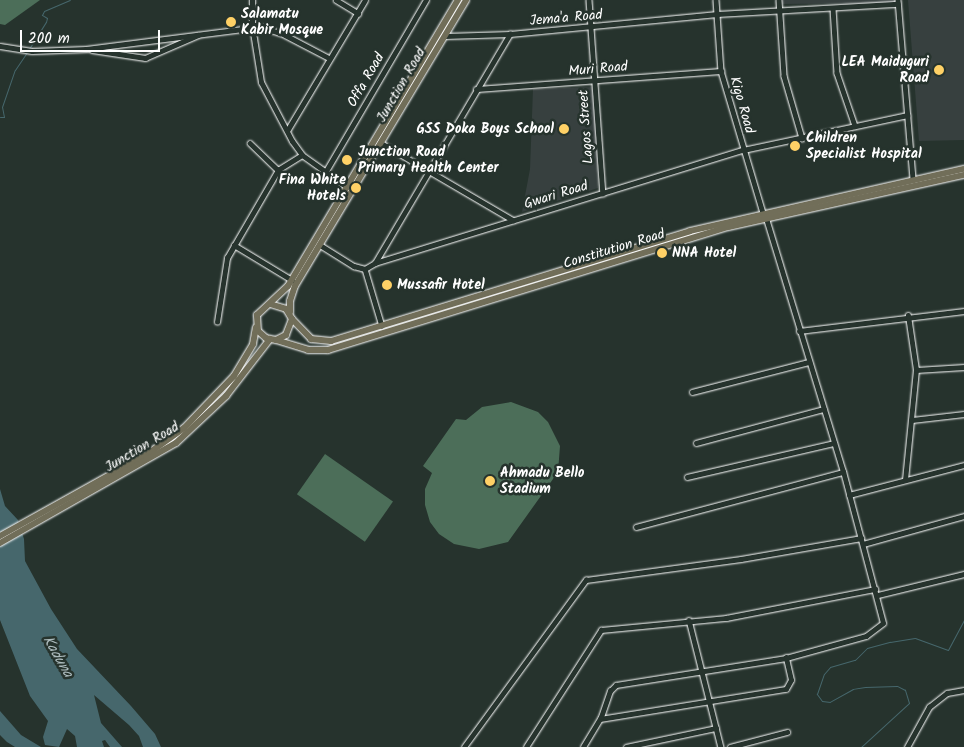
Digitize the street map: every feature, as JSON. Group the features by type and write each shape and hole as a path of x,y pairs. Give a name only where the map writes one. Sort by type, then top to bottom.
{"main road":[{"name":"Junction Road","path":"270,304 280,297 292,280 458,0"},
{"name":"Junction Road","path":"291,316 292,292 466,0"},
{"name":"Constitution Road","path":"291,316 305,335 324,341 765,216 913,178 964,169"},
{"name":"Constitution Road","path":"765,216 964,175"},
{"name":"Constitution Road","path":"273,340 308,350 328,350 495,294"},
{"path":"270,304 282,306 291,316 286,335 273,340 261,335 256,326 260,310 270,304"},
{"name":"Junction Road","path":"0,543 37,518 168,440 202,413 244,362 253,344 256,326"},
{"name":"Junction Road","path":"0,536 154,458 192,431 226,396 273,340"}],"street":[{"path":"252,0 252,27 261,82 302,155 347,187"},
{"path":"336,0 358,13"},
{"path":"287,130 366,0"},
{"name":"Offa Road","path":"326,171 426,0"},
{"name":"Lagos Street","path":"589,0 603,193"},
{"name":"Kigo Road","path":"716,0 721,71 743,150 843,472 883,616 878,629 866,636 786,658"},
{"path":"779,0 784,76 802,138"},
{"path":"898,2 913,178"},
{"name":"Jema'a Road","path":"445,36 510,34 717,14 779,12 898,2"},
{"path":"833,8 837,73 855,126"},
{"path":"0,46 32,51 86,50 252,27 285,35 329,58"},
{"path":"86,50 146,58 203,33"},
{"name":"Gwari Road","path":"375,263 476,88 510,34"},
{"name":"Muri Road","path":"476,88 594,82 721,71"},
{"name":"Gwari Road","path":"365,269 375,263 743,150 907,114"},
{"path":"250,143 278,170"},
{"path":"382,143 513,220"},
{"path":"217,322 223,272 234,245 278,170 302,155"},
{"path":"234,245 292,280"},
{"path":"320,246 354,266 365,269 382,326"},
{"path":"799,331 908,316 964,311"},
{"path":"905,480 916,370 908,316"},
{"path":"692,392 809,362"},
{"path":"916,370 964,367"},
{"path":"696,443 824,409"},
{"path":"912,420 964,414"},
{"path":"687,478 834,443"},
{"path":"849,495 964,465"},
{"path":"636,527 843,472"},
{"path":"863,544 964,516"},
{"path":"464,747 586,580 741,559 862,538"},
{"path":"878,596 964,574"},
{"path":"526,747 598,633 605,629 753,614 875,589"},
{"path":"689,620 703,669 709,702 721,747"},
{"path":"583,747 600,719 610,691 616,685 703,669 786,658 791,680 786,689 600,719"},
{"path":"908,746 929,707 947,693 964,690"},
{"path":"626,747 716,728"},
{"path":"730,747 786,732"}],"shaded area":[{"path":"781,0 897,0 897,3 781,4"},
{"name":"LEA Maiduguri Road","path":"908,0 964,0 964,140 919,141"},
{"name":"GSS Doka Boys School","path":"595,87 598,188 522,212 530,169 533,89"}],"green space":[{"path":"0,0 40,0 5,25 0,24"},
{"name":"Ahmadu Bello Stadium","path":"511,402 538,412 548,422 560,446 558,472 508,542 479,549 454,544 439,534 430,522 425,505 425,489 432,473 423,466 456,419 466,420 482,407"},
{"path":"325,454 393,502 365,542 297,494"}],"water":[{"name":"Kaduna","path":"0,489 5,506 18,520 24,539 25,561 51,609 77,649 155,734 161,747 143,747 139,736 129,725 94,695 101,723 122,747 110,747 105,740 102,741 104,747 77,747 75,736 67,729 59,747 45,745 43,737 48,721 30,696 0,620"},
{"path":"0,711 21,735 41,747 15,747 7,742 0,735"}],"waterway":[{"path":"29,49 46,22 47,18 42,15 44,11 70,0"},
{"path":"0,117 4,117 2,107 15,70 27,52"},
{"path":"861,747 909,703 905,690 897,686 865,687 853,689 830,702 822,701 817,694 824,674 830,667 855,660 867,648 890,642 915,638 948,650 964,620"}],"place":[{"name":"Salamatu Kabir Mosque","path":"231,22"},
{"name":"LEA Maiduguri Road","path":"939,70"},
{"name":"GSS Doka Boys School","path":"564,129"},
{"name":"Children Specialist Hospital","path":"795,146"},
{"name":"Junction Road Primary Health Center","path":"347,160"},
{"name":"Fina White Hotels","path":"356,188"},
{"name":"NNA Hotel","path":"662,253"},
{"name":"Mussafir Hotel","path":"387,285"},
{"name":"Ahmadu Bello Stadium","path":"490,481"}]}
